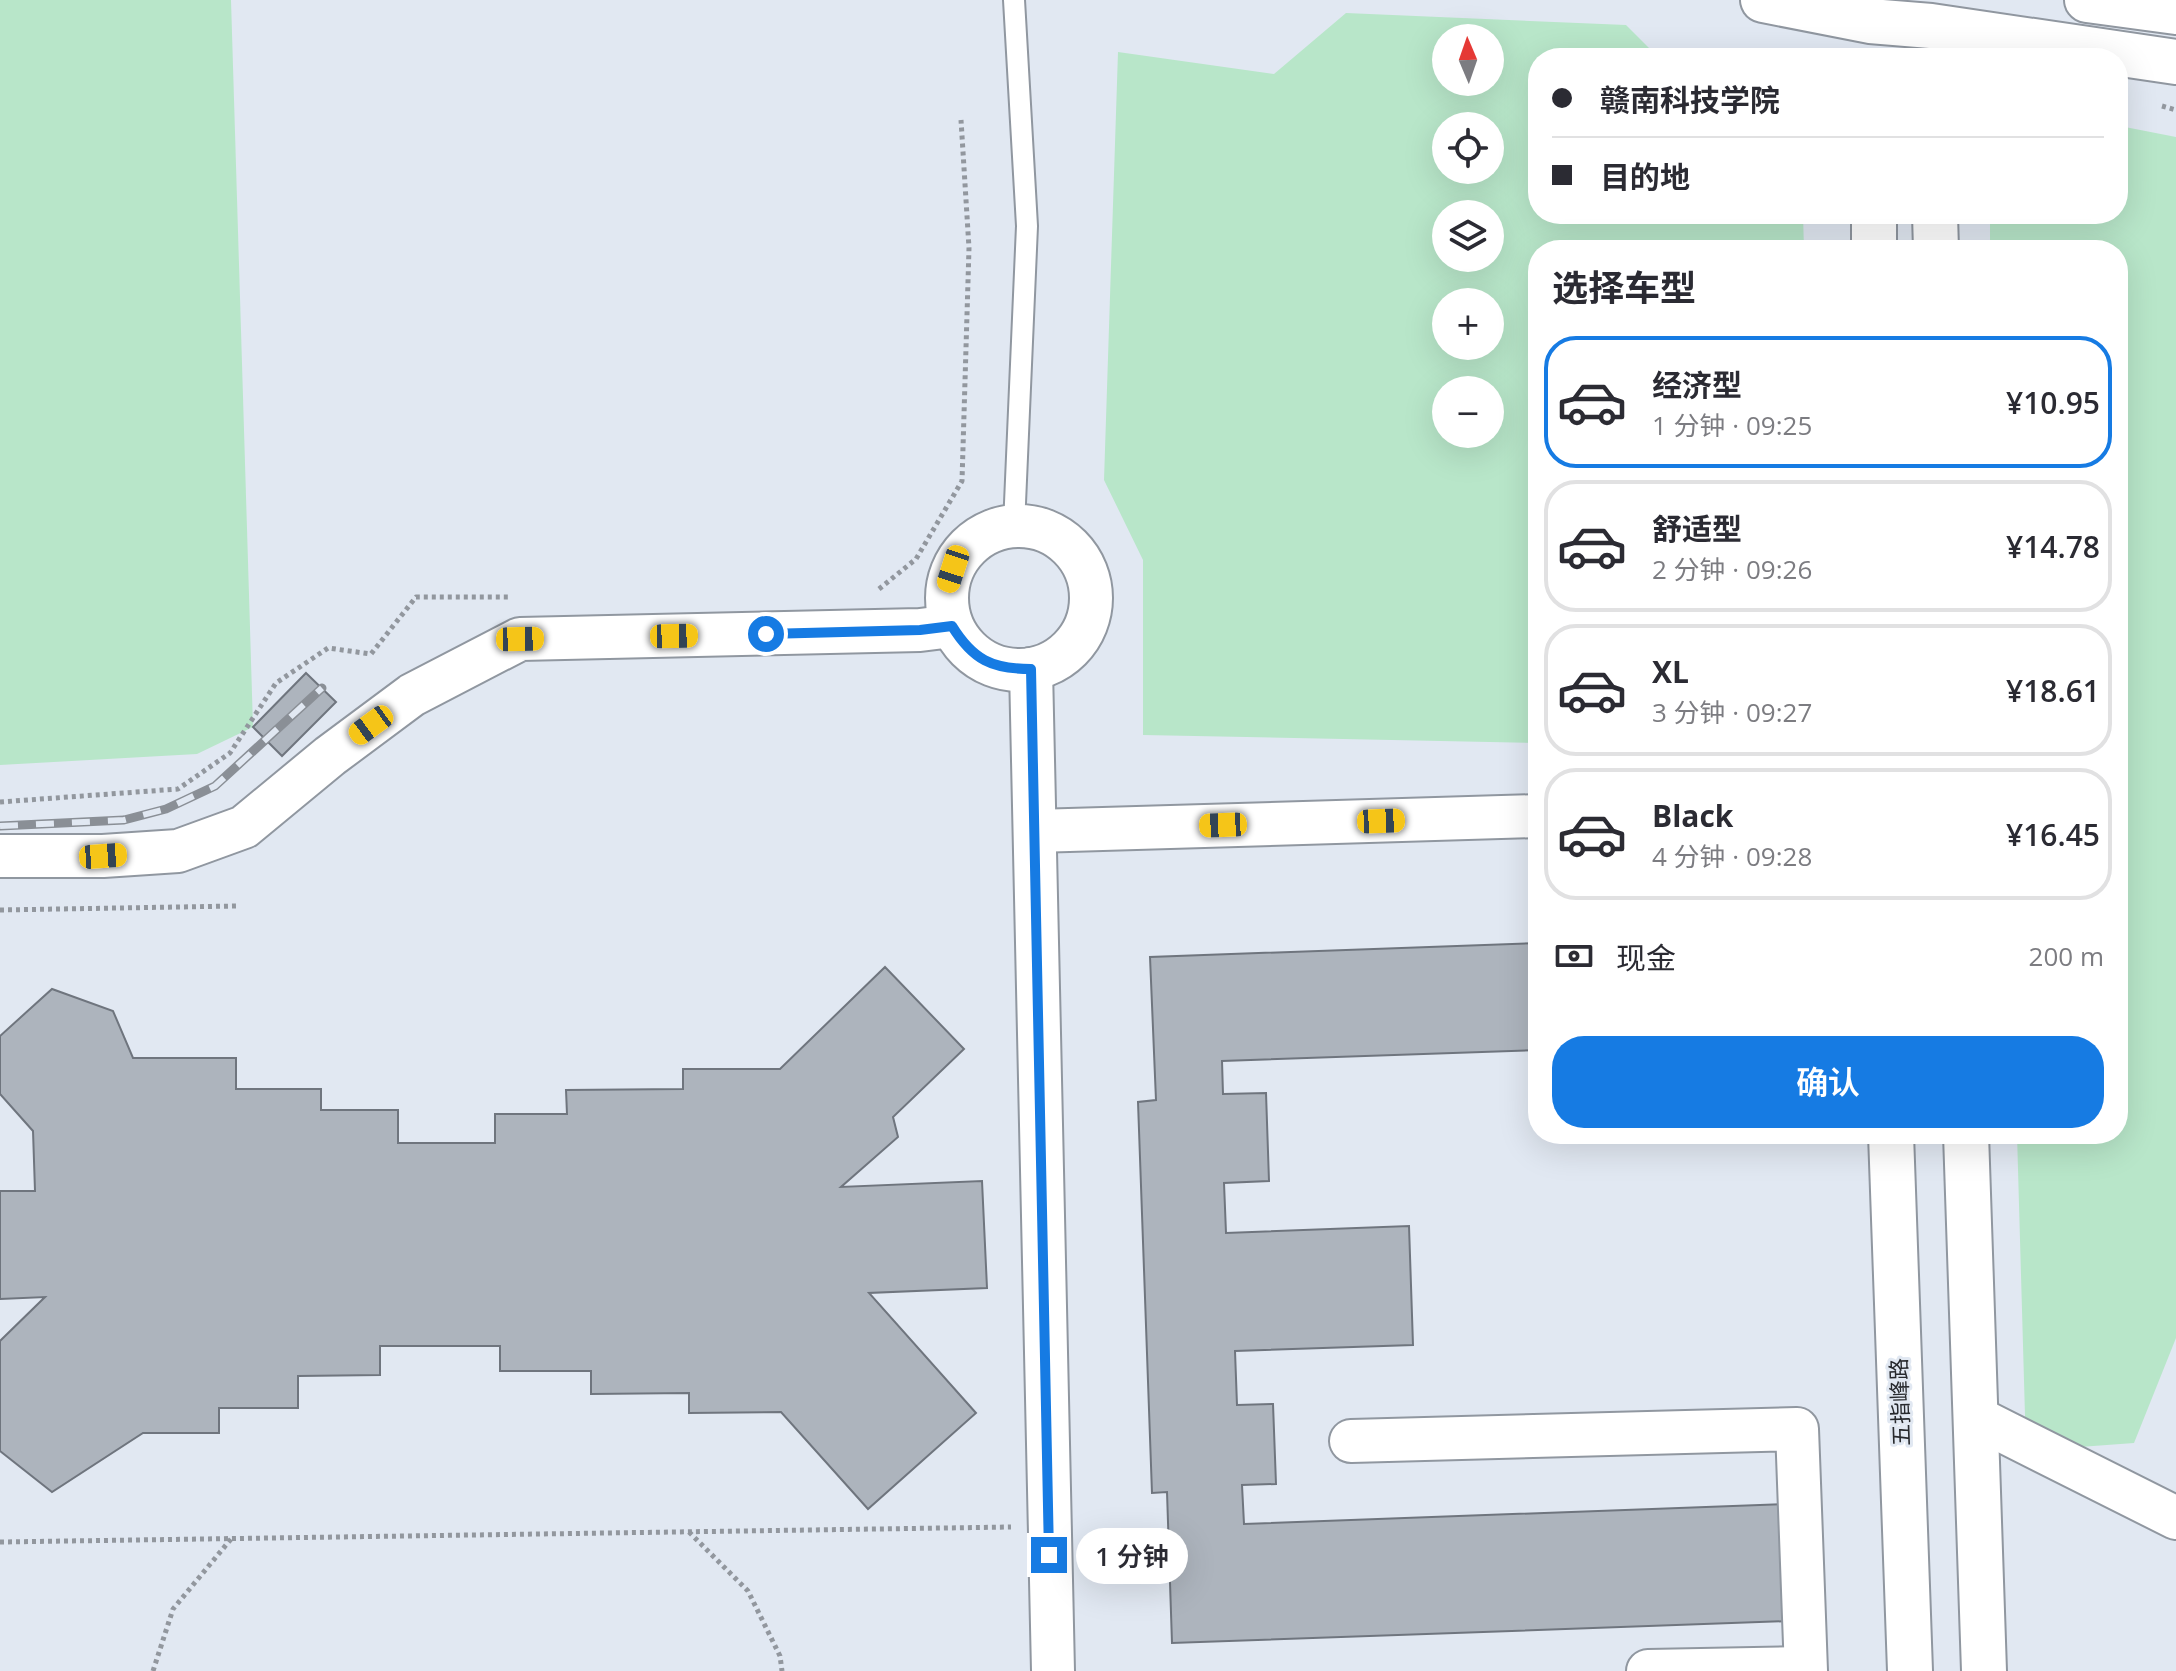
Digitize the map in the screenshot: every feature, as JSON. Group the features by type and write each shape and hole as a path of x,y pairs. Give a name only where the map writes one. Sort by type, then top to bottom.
{"main road":[{"path":"1763,0 1870,26 1931,28 2075,48"},
{"path":"2087,0 2176,12"},
{"path":"2128,55 2176,62"},
{"name":"五指峰路","path":"1891,1144 1910,1671"},
{"path":"1966,1144 1984,1671"}],"street":[{"path":"1014,526 1036,528 1065,544 1085,569 1090,590 1090,611 1083,632 1061,655 1031,669 1009,669 984,660 962,643 952,626 947,607 947,588 953,569 964,552 978,539 995,530 1014,526"},
{"path":"0,856 103,856 178,851 244,827 330,756 412,695 520,639 920,630 952,626"},
{"path":"1031,669 1053,1671"},
{"path":"1035,831 1528,816"},
{"path":"1975,1417 2176,1518"},
{"path":"1351,1441 1797,1429 1806,1669 1648,1671"}],"lane":[{"path":"1014,0 1027,226 1014,526"}],"path":[{"path":"873,593 916,559 962,481 969,248 961,120"},
{"path":"0,802 178,789 230,753 276,683 328,648 371,654 416,597 518,597"},
{"path":"0,910 237,906"},
{"path":"0,1542 1048,1526"},
{"path":"688,1532 748,1591 780,1656 782,1671"},
{"path":"153,1671 173,1609 231,1538"}],"green space":[{"path":"0,0 231,0 253,727 197,754 0,765"},
{"path":"1346,13 1626,25 1649,48 1528,48 1528,224 1803,224 1804,240 1528,240 1528,743 1143,735 1143,560 1104,480 1118,52 1274,74"},
{"path":"2128,128 2176,137 2176,1338 2134,1443 2026,1451 2017,1144 2128,1144 2128,240 1990,240 1990,224 2128,224"}],"building":[{"path":"306,673 336,702 282,756 253,727"},
{"path":"1528,943 1528,1050 1222,1061 1223,1094 1266,1093 1269,1181 1224,1183 1226,1233 1409,1226 1413,1345 1235,1351 1237,1405 1273,1404 1276,1484 1242,1485 1244,1524 1786,1504 1790,1621 1172,1643 1167,1492 1152,1493 1138,1102 1156,1100 1150,957"},
{"path":"885,967 964,1049 893,1117 898,1137 841,1187 982,1181 987,1288 869,1293 976,1413 868,1509 781,1412 689,1413 689,1393 591,1394 591,1371 500,1371 500,1346 380,1346 380,1375 298,1376 298,1408 219,1408 219,1433 143,1433 52,1492 0,1451 0,1341 45,1297 0,1299 0,1191 35,1191 33,1131 0,1094 0,1036 52,989 113,1011 133,1058 236,1058 236,1089 321,1089 321,1110 398,1110 398,1143 495,1143 495,1114 567,1114 566,1090 683,1089 683,1069 780,1069"}],"railway":[{"path":"0,826 124,820 166,809 215,786 322,688"}],"route":[{"path":"766,634 920,630 952,626 962,643 992,665 1031,669 1049,1555"}]}
